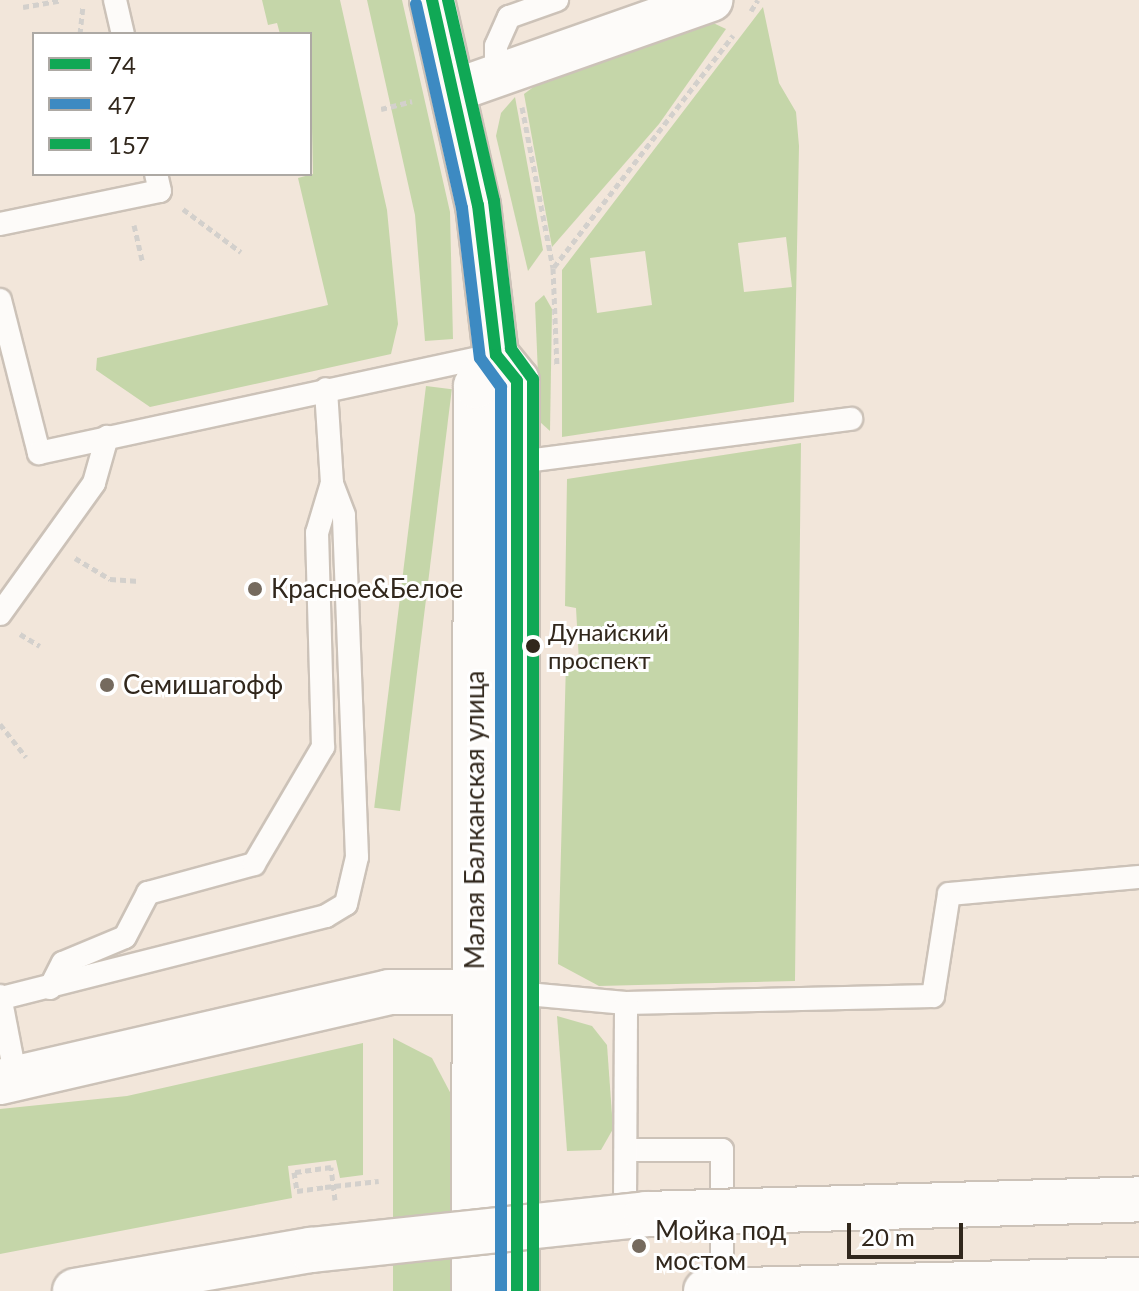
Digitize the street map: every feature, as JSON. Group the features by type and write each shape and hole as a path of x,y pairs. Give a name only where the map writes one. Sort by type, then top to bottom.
{"street":[{"name":"Малая Балканская улица","path":"432,0 485,245 496,355 517,381 519,462 495,992 474,1291"},
{"path":"453,91 732,16"},
{"name":"Малая Балканская улица","path":"496,355 476,386 495,992 517,1291"},
{"path":"8,1081 389,992 495,992"},
{"path":"75,1291 311,1250 646,1214 1139,1199"},
{"path":"706,1291 1139,1280"}],"lane":[{"path":"115,0 123,32"},
{"path":"503,76 496,46 509,17 557,0"},
{"path":"0,224 158,183"},
{"path":"0,300 39,453 326,389 496,355"},
{"path":"8,1081 1,997 50,988 326,916 346,904 357,857 344,515 332,483 326,389"},
{"path":"519,462 851,419"},
{"path":"0,614 102,468 107,437"},
{"path":"50,988 63,963 125,937 148,893 254,864 323,747 317,533 332,483"},
{"path":"495,992 626,1003 933,996 949,894 1139,877"},
{"path":"625,1202 630,1150 626,1003"},
{"path":"630,1150 722,1150 722,1291"}],"path":[{"path":"23,7 61,0"},
{"path":"80,32 84,0"},
{"path":"553,268 732,16 758,0"},
{"path":"503,76 553,268 557,383"},
{"path":"158,183 241,252"},
{"path":"51,543 110,579 139,581"},
{"path":"0,724 26,757"},
{"path":"335,1200 334,1189 332,1178 331,1167 294,1172 297,1191 325,1187 339,1186 379,1181"}],"green space":[{"path":"262,0 340,0 387,210 398,324 391,354 150,407 96,370 97,358 328,305 298,178 313,174 312,32 279,32 277,23 268,25"},
{"path":"367,0 402,0 450,212 453,339 425,341 415,215"},
{"path":"763,7 779,83 796,112 799,146 794,402 562,437 562,270","holes":["786,237 792,287 744,292 738,243","645,251 652,305 597,313 590,258"]},
{"path":"709,21 726,29 659,124 552,247 524,94 544,79"},
{"path":"515,97 543,250 528,271 496,136 501,113"},
{"path":"544,295 552,309 550,431 540,422 535,303"},
{"path":"426,386 452,389 400,811 374,808"},
{"path":"801,443 795,981 599,986 558,964 566,662 579,662 576,608 565,606 567,479"},
{"path":"557,1016 592,1026 607,1045 613,1129 601,1150 567,1151"},
{"path":"393,1038 432,1058 452,1096 450,1291 393,1291"},
{"path":"363,1043 363,1175 340,1178 336,1160 288,1166 292,1198 0,1254 0,1109 127,1096"}],"transit line":[{"name":"74","path":"432,0 478,205 496,355 517,381 517,1291"},
{"name":"157","path":"448,0 494,201 511,349 533,379 533,1291"},
{"name":"47","path":"416,4 462,208 480,358 501,387 501,1291"}],"place":[{"name":"Красное&Белое","path":"255,589"},
{"name":"Дунайский проспект","path":"533,646"},
{"name":"Семишагофф","path":"107,685"},
{"name":"Мойка под мостом","path":"639,1246"}]}
